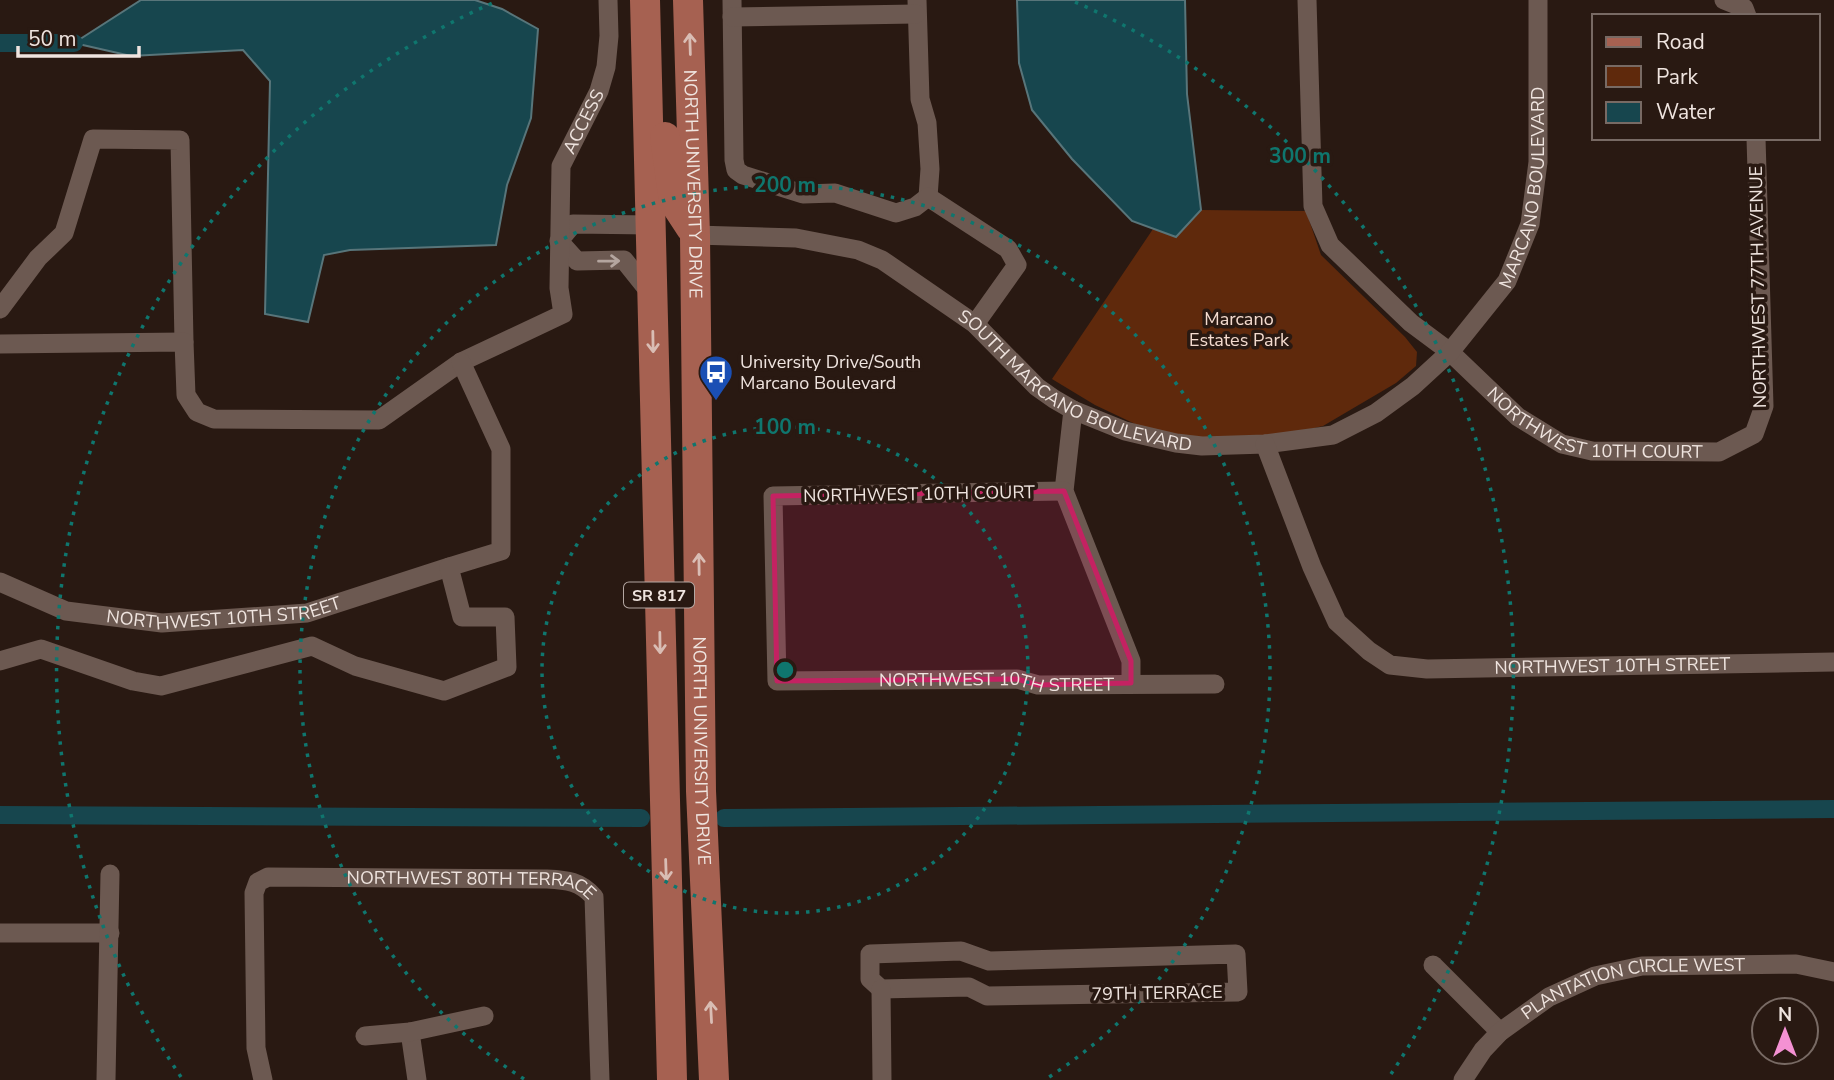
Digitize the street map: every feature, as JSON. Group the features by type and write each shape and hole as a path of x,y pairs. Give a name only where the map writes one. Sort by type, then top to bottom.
{"main road":[{"name":"SR 817","path":"645,0 672,1080"},
{"name":"NORTH UNIVERSITY DRIVE","path":"688,0 695,235 701,791 714,1080"},
{"path":"646,30 655,57 674,202 695,235"},
{"path":"651,225 679,282 687,489 698,505"}],"street":[{"name":"ACCESS","path":"461,362 563,314 559,288 561,166 599,91 606,67 608,0"},
{"name":"NORTHWEST 10TH COURT","path":"1307,0 1313,206 1330,245 1411,323 1450,352 1517,417 1562,444 1591,451 1719,452 1754,434"},
{"name":"MARCANO BOULEVARD","path":"1450,352 1507,281 1530,224 1538,162 1538,0"},
{"path":"1724,0 1745,12"},
{"path":"917,7 920,99 927,123 930,169 928,197 915,207 896,213 835,193 803,194 743,175 736,170 732,8 917,7"},
{"path":"0,309 38,258 64,233 93,139 180,140 186,395 197,412 214,419 379,420 461,362 501,449 501,551 449,567 462,617 505,617 507,667 444,691 355,666 312,646 161,685 133,681 47,651 0,661"},
{"name":"NORTHWEST 77TH AVENUE","path":"1754,434 1764,406 1756,140"},
{"path":"928,197 1008,249 1017,265 975,324"},
{"path":"651,225 573,224 559,241 577,261 624,260 652,295"},
{"name":"SOUTH MARCANO BOULEVARD","path":"695,235 796,238 827,242 882,260 975,324 1037,387 1073,410 1125,431 1176,443 1202,446 1265,444 1333,435 1376,413 1413,386 1450,352"},
{"path":"0,344 184,342"},
{"path":"1073,410 1064,491 1131,661 1131,683"},
{"name":"NORTHWEST 10TH STREET","path":"1265,444 1312,568 1337,622 1369,651 1390,664 1426,669 1834,662"},
{"name":"NORTHWEST 10TH COURT","path":"777,681 774,496 1064,491"},
{"name":"NORTHWEST 10TH STREET","path":"0,582 66,611 162,623 307,613 449,567"},
{"name":"NORTHWEST 10TH STREET","path":"777,681 1017,679 1038,685 1215,684"},
{"path":"106,1080 110,874"},
{"name":"NORTHWEST 80TH TERRACE","path":"263,1080 256,1048 254,893 258,881 268,877 547,878 570,880 584,886 594,897 600,1080"},
{"path":"0,933 110,933"},
{"name":"79TH TERRACE","path":"961,951 989,961 1236,954 1238,992 987,996 969,987 881,989 870,979 870,954 961,951"},
{"name":"PLANTATION CIRCLE WEST","path":"1464,1080 1483,1050 1500,1031 1549,997 1595,976 1642,966 1796,964 1834,971"},
{"path":"1433,965 1500,1031"},
{"path":"881,989 882,1080"},
{"path":"365,1036 410,1032 484,1016"},
{"path":"410,1032 417,1080"}],"highlighted area":[{"path":"1064,491 1131,661 1131,683 1038,685 1017,679 777,681 773,496"}],"green space":[{"name":"Marcano Estates Park","path":"1201,210 1306,211 1321,255 1405,337 1417,352 1416,366 1396,383 1323,426 1249,443 1152,432 1095,405 1052,379 1153,229 1176,237"}],"water":[{"path":"141,0 475,0 502,9 538,29 531,118 507,185 496,245 350,250 324,255 308,322 265,314 270,81 243,50 131,56 74,43"},
{"path":"1017,0 1185,0 1187,94 1201,210 1176,237 1132,221 1072,159 1032,110 1019,63"}],"waterway":[{"path":"0,43 74,43"},
{"path":"724,818 1834,809"},
{"path":"0,815 641,818"}],"place":[{"name":"University Drive/South Marcano Boulevard","path":"716,402"}]}
